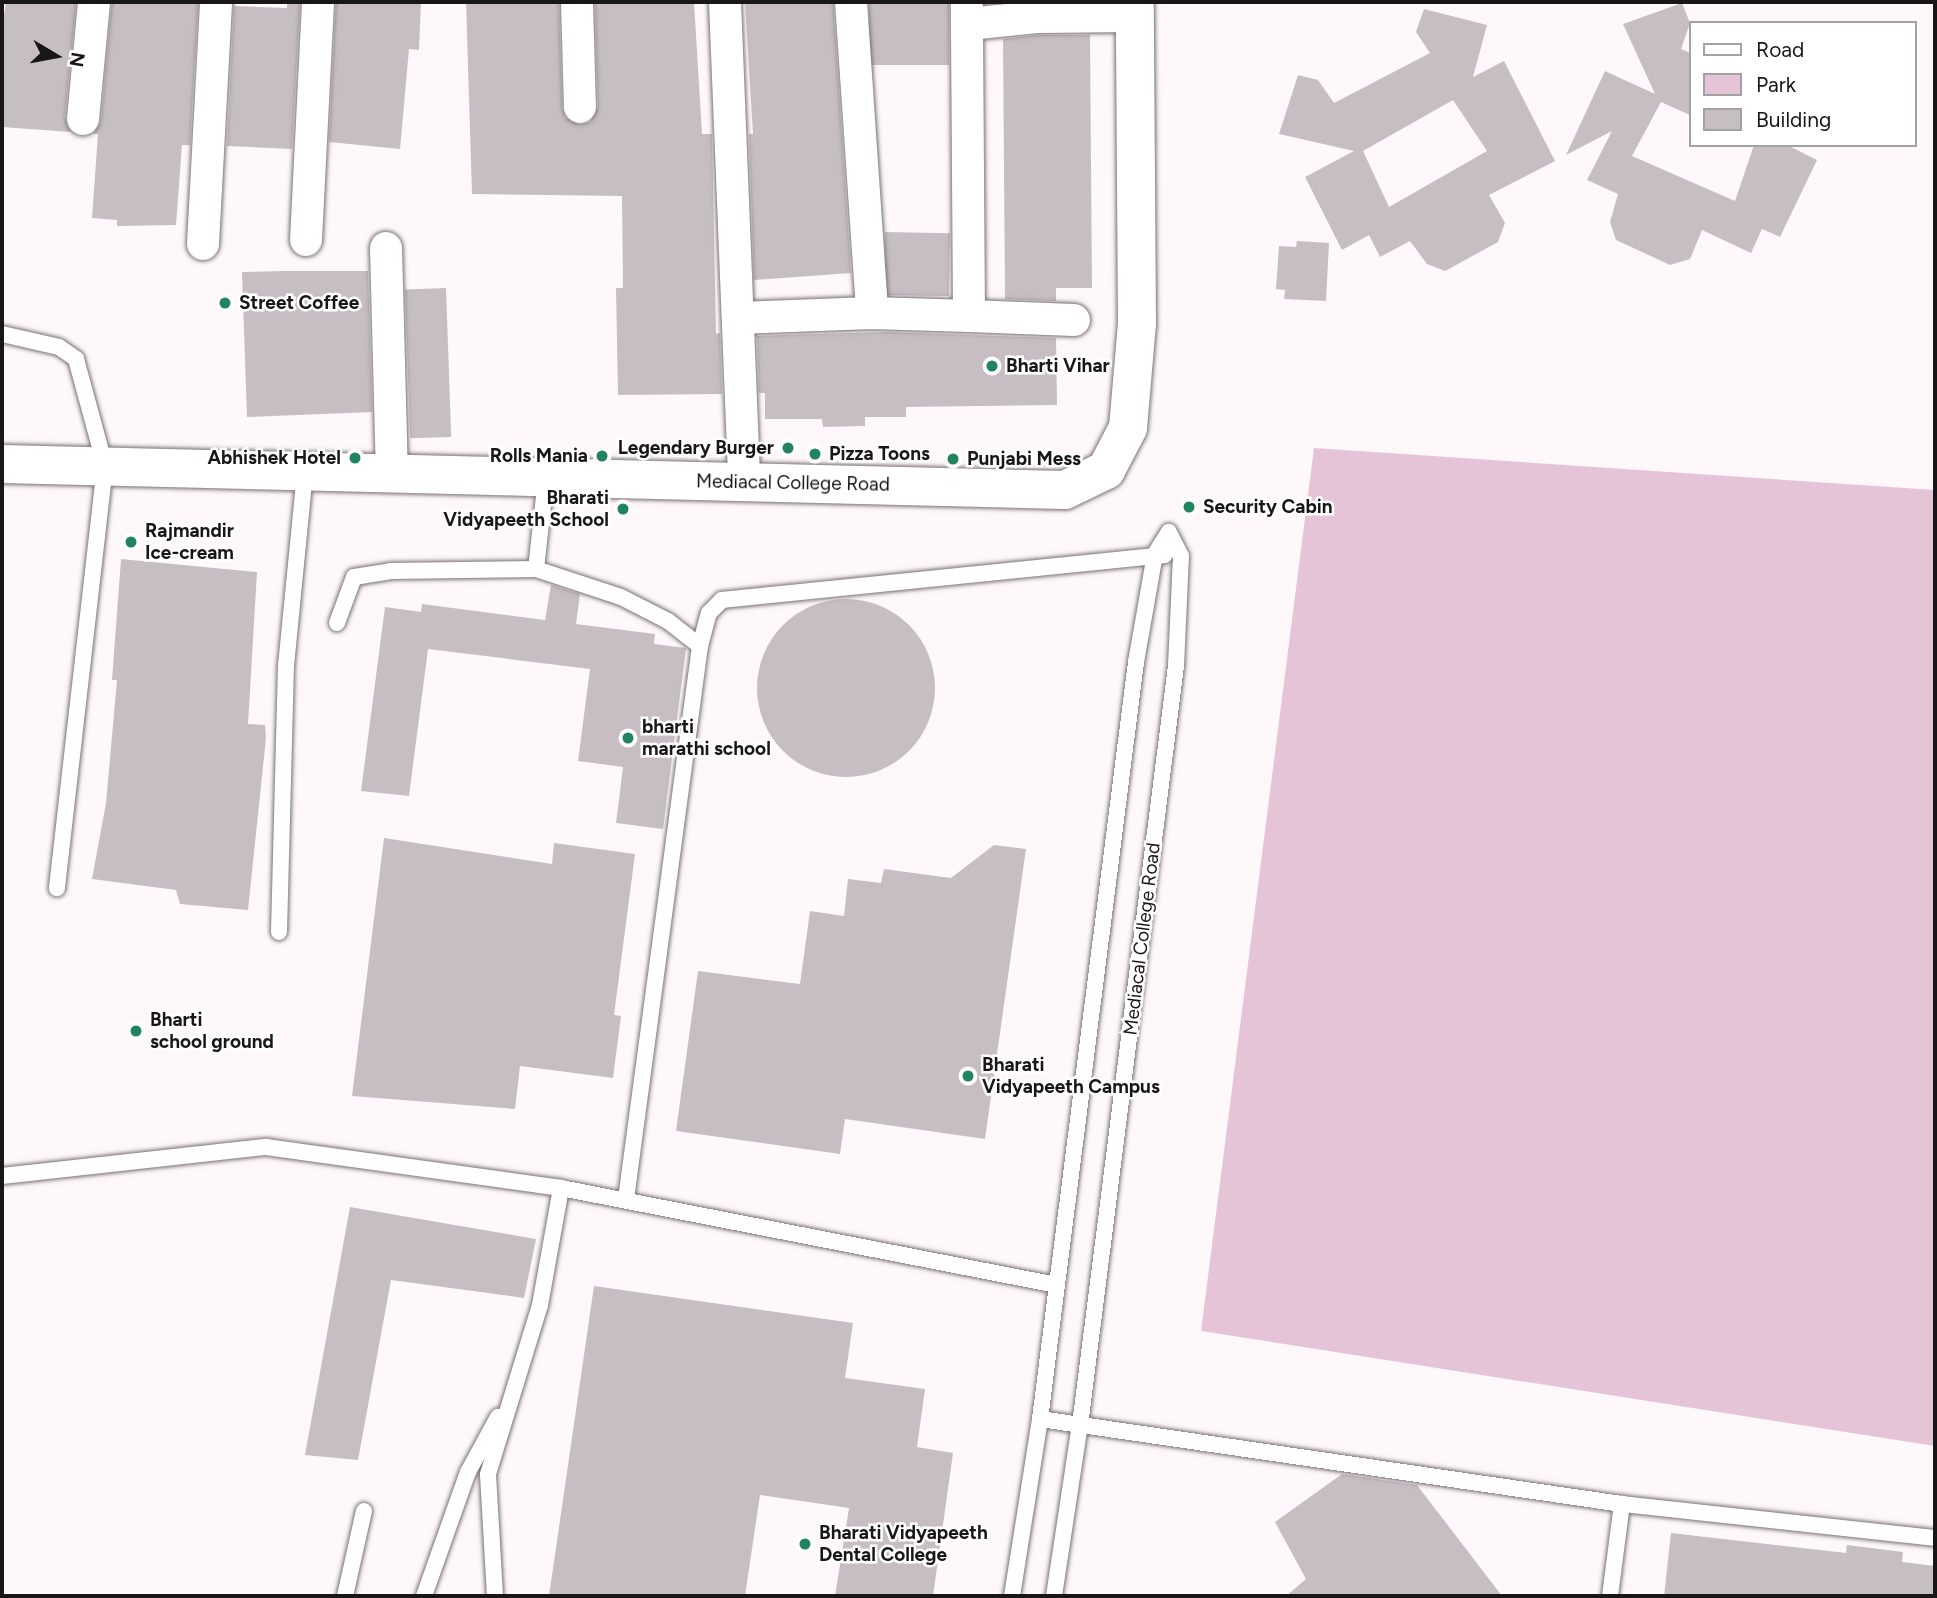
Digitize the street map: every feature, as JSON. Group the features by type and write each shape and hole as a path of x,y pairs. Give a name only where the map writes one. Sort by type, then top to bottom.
{"street":[{"path":"83,119 94,2"},
{"path":"203,244 216,2"},
{"path":"306,240 318,2"},
{"path":"577,2 580,107"},
{"path":"724,2 744,482"},
{"path":"850,2 872,313"},
{"path":"968,11 1032,2"},
{"path":"968,11 1037,17 1135,9"},
{"name":"Mediacal College Road","path":"2,464 1065,490 1106,470 1128,428 1137,324 1135,9"},
{"path":"968,11 969,316"},
{"path":"386,248 392,473"},
{"path":"738,318 872,313 1074,320"}],"lane":[{"path":"2,334 59,346 76,359 105,466 57,888"},
{"path":"279,932 286,666 305,471"},
{"path":"536,569 546,477"},
{"name":"Mediacal College Road","path":"1054,1596 1080,1425 1177,666 1181,556 1169,532 1156,554"},
{"path":"1012,1596 1040,1419 1136,662 1156,554"},
{"path":"626,1199 700,646 709,613 722,600 1156,554 1181,556"},
{"path":"337,623 354,577 390,571 536,569 621,597 668,621 700,646"},
{"path":"2,1176 266,1147 626,1199 1057,1285"},
{"path":"495,1596 488,1474 540,1305 561,1188"},
{"path":"424,1596 468,1472 513,1390"},
{"path":"1040,1419 1622,1504 1935,1538"},
{"path":"1610,1596 1622,1504"},
{"path":"345,1596 365,1511"}],"green space":[{"path":"1314,448 1935,490 1935,1446 1201,1331"}],"building":[{"path":"6,2 76,2 65,117 71,132 2,127 2,29"},
{"path":"112,2 198,4 190,145 182,145 176,225 117,226 117,220 92,218 98,134 93,134 101,121"},
{"path":"287,2 300,2 292,149 227,146 234,6 287,8"},
{"path":"336,2 421,2 419,50 409,49 400,149 329,142"},
{"path":"466,2 559,2 562,108 565,117 580,125 590,122 598,107 595,2 694,2 702,134 712,134 716,334 720,333 722,394 618,395 616,288 623,288 622,196 472,194"},
{"path":"745,2 833,2 851,273 754,280 749,134 753,134"},
{"path":"869,2 949,2 949,65 869,65"},
{"path":"1682,3 1689,21 1681,49 1688,52 1688,114 1661,102 1632,156 1735,201 1753,147 1791,147 1817,160 1780,237 1762,229 1751,253 1702,230 1690,259 1670,265 1616,240 1610,222 1618,194 1587,180 1612,131 1566,155 1605,71 1655,94 1623,24"},
{"path":"1424,9 1487,25 1473,77 1504,61 1555,161 1489,195 1505,223 1498,242 1445,271 1427,264 1410,241 1380,257 1369,235 1342,250 1305,177 1354,151 1279,134 1298,75 1318,80 1334,103 1430,53 1416,32","holes":["1453,100 1487,151 1389,207 1363,151"]},
{"path":"1038,35 1090,35 1092,288 1056,288 1056,301 1005,299 1003,39"},
{"path":"885,232 950,233 949,296 884,295"},
{"path":"1297,241 1329,243 1326,301 1284,299 1285,290 1276,289 1279,246 1296,247"},
{"path":"368,271 372,412 247,417 242,272"},
{"path":"446,288 451,437 410,438 405,289"},
{"path":"887,332 1056,338 1057,405 906,407 906,417 865,417 865,426 823,427 822,419 765,419 765,393 759,393 757,336"},
{"path":"121,559 257,572 248,724 265,725 266,738 248,910 180,904 176,890 92,879 106,803 117,680 112,680"},
{"name":"bharti marathi school","path":"551,585 580,594 576,624 655,634 654,644 686,648 663,829 616,823 623,767 578,761 590,669 428,649 409,796 361,791 385,607 421,612 422,604 545,620"},
{"path":"846,599 880,605 909,625 929,654 935,688 929,722 909,751 880,771 846,777 812,771 783,751 763,722 757,688 763,654 783,625 812,605"},
{"path":"384,838 552,864 554,843 635,854 614,1015 621,1016 613,1078 520,1066 515,1109 352,1096"},
{"path":"994,845 1026,849 985,1139 845,1119 840,1154 676,1131 698,971 800,984 810,911 844,916 848,879 881,883 884,869 951,878"},
{"path":"350,1207 536,1239 524,1298 391,1280 358,1460 305,1455"},
{"path":"594,1286 853,1323 845,1378 925,1389 917,1447 953,1453 933,1596 835,1596 849,1508 760,1495 745,1596 549,1596"},
{"path":"1342,1474 1417,1485 1502,1596 1286,1596 1306,1579 1275,1522"},
{"path":"1671,1533 1846,1553 1847,1545 1903,1552 1902,1562 1935,1566 1935,1596 1664,1596"}],"place":[{"name":"Street Coffee","path":"225,303"},
{"name":"Bharti Vihar","path":"992,366"},
{"name":"Legendary Burger","path":"788,448"},
{"name":"Pizza Toons","path":"815,454"},
{"name":"Rolls Mania","path":"602,456"},
{"name":"Abhishek Hotel","path":"355,458"},
{"name":"Punjabi Mess","path":"953,459"},
{"name":"Security Cabin","path":"1189,507"},
{"name":"Bharati Vidyapeeth School","path":"623,509"},
{"name":"Rajmandir Ice-cream","path":"131,542"},
{"name":"bharti marathi school","path":"628,738"},
{"name":"Bharti school ground","path":"136,1031"},
{"name":"Bharati Vidyapeeth Campus","path":"968,1076"},
{"name":"Bharati Vidyapeeth Dental College","path":"805,1544"}]}
